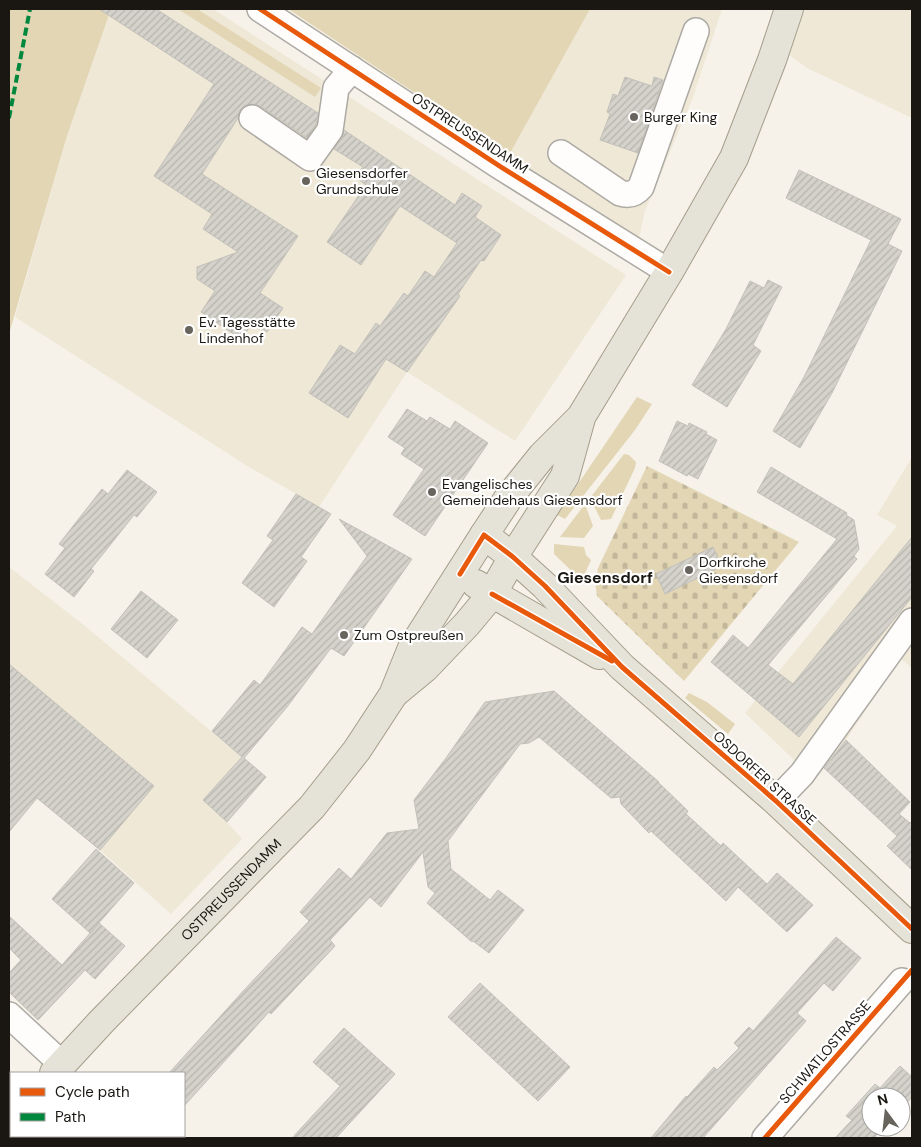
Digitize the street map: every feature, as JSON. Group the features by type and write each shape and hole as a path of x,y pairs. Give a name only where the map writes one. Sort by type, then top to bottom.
{"main road":[{"name":"OSTPREUSSENDAMM","path":"58,1069 147,974 312,807 357,750 393,695 412,648 484,535 509,497 542,456 581,417 670,272 734,158 772,60 789,9"},
{"name":"OSTPREUSSENDAMM","path":"393,695 425,668 467,624 492,594 513,557 565,476 581,417"},
{"name":"OSDORFER STRASSE","path":"484,535 513,557 545,586 622,667 776,802 912,929"},
{"name":"OSDORFER STRASSE","path":"460,574 622,667"}],"street":[{"name":"OSTPREUSSENDAMM","path":"260,9 501,167 670,272"},
{"path":"560,153 620,193 629,195 638,191 696,30"},
{"path":"252,118 310,158 330,130 336,88 352,69"},
{"path":"776,802 802,774 912,621"},
{"name":"SCHWATLOSTRASSE","path":"765,1138 902,981"},
{"path":"9,1015 58,1069"}],"shaded area":[{"name":"Giesensdorfer Grundschule","path":"111,9 213,9 626,275 515,441 407,372 319,507 244,464 15,317 67,136"},
{"path":"590,9 722,9 692,100 645,211 639,238 509,155"},
{"path":"805,9 912,9 912,118 807,68 789,55"},
{"path":"912,457 912,668 900,658 846,740 824,768 813,778 745,713 897,526 877,515"},
{"path":"9,567 85,626 242,757 204,800 242,839 171,914 100,850 9,774"}],"green space":[{"path":"9,9 111,9 67,136 9,334"},
{"path":"178,9 197,9 321,88 315,97"},
{"path":"288,9 590,9 509,155"},
{"path":"637,397 652,404 635,430 565,519 557,515"},
{"path":"624,454 629,455 636,462 635,468 611,519 601,520 590,498"},
{"path":"647,466 799,542 684,681 597,596 595,582 598,568"},
{"path":"585,504 593,526 584,538 560,537"},
{"path":"554,544 584,547 586,555 591,560 583,578 579,578 554,554"},
{"path":"689,693 707,702 735,724 728,734 685,698"}],"building":[{"path":"99,9 156,9 318,113 316,124 307,138 260,106 253,104 245,105 240,110 238,118 202,174 298,236 260,293 283,308 267,332 253,323 241,339 201,312 215,291 197,279 197,267 238,252 203,229 212,214 154,176 214,84"},
{"name":"Burger King","path":"625,77 652,86 654,77 663,80 638,153 600,140 610,114 607,112 613,94 618,96"},
{"path":"344,130 455,205 462,193 482,206 475,217 501,235 484,261 481,260 458,294 460,296 407,372 386,359 348,418 309,393 340,345 355,354 376,323 380,326 404,293 408,296 425,271 434,277 457,243 400,206 361,265 327,242 366,185 355,177 363,167 334,149 342,138"},
{"path":"799,170 901,219 888,244 902,251 832,393 800,448 773,431 804,377 871,240 786,198"},
{"path":"768,280 782,287 753,345 761,351 727,407 692,385 726,329 750,281 764,288"},
{"name":"Evangelisches Gemeindehaus Giesensdorf","path":"407,409 427,421 430,417 450,429 455,421 488,443 425,536 393,515 424,469 401,454 405,448 388,437"},
{"path":"677,421 688,426 689,423 707,432 706,434 717,440 698,479 688,474 687,476 659,461"},
{"path":"771,467 847,513 846,515 854,520 859,549 854,556 857,559 768,665 793,684 912,537 912,597 799,737 711,662 733,635 748,648 837,539 757,492"},
{"path":"127,470 157,492 137,517 134,515 91,569 94,571 74,597 45,574 65,548 59,544 102,489 108,494"},
{"path":"296,494 331,514 301,557 307,561 274,607 242,583 273,540 267,536"},
{"path":"339,519 412,559 344,656 331,648 287,707 244,758 266,777 227,822 203,800 242,757 212,731 254,680 260,685 302,627 312,634 367,556"},
{"name":"Dorfkirche Giesensdorf","path":"713,547 722,566 665,594 656,574"},
{"path":"141,591 178,620 147,658 111,629"},
{"path":"9,664 154,786 100,850 37,798 9,832"},
{"path":"554,691 659,782 688,811 686,814 721,846 723,843 767,884 777,873 813,905 787,932 738,887 726,901 651,831 649,833 621,804 620,797 611,798 539,737 529,743 520,744 448,841 451,869 490,900 498,890 524,910 489,953 472,942 427,903 435,893 428,887 423,852 381,907 370,897 330,940 335,946 271,1014 269,1012 185,1105 185,1072 170,1072 309,921 300,912 339,868 351,879 387,833 419,829 414,800 485,702"},
{"path":"846,740 910,802 899,814 910,823 912,821 912,870 887,846 897,836 824,768"},
{"path":"96,849 134,883 90,933 52,899"},
{"path":"9,916 62,965 99,923 125,946 95,979 85,970 38,1020 9,992 9,973 21,960 9,948"},
{"path":"836,937 861,958 833,991 824,983 797,1013 806,1021 703,1138 651,1138 686,1096 714,1067 717,1070 739,1048 734,1043 749,1027 753,1031"},
{"path":"480,983 570,1067 538,1101 448,1017"},
{"path":"344,1028 395,1074 336,1138 292,1138 340,1086 313,1062"},
{"path":"900,1066 912,1077 912,1097 911,1087 881,1087"},
{"path":"861,1099 861,1137 875,1137 835,1138 852,1120 846,1116"}],"marked path":[{"path":"9,118 30,9"}],"cycle path":[{"path":"260,9 501,167 669,272"},
{"path":"460,574 484,535 513,557 545,586 622,667 776,801 912,929"},
{"path":"492,594 612,661"},
{"path":"765,1138 912,970"}],"place":[{"name":"Burger King","path":"634,117"},
{"name":"Giesensdorfer Grundschule","path":"306,181"},
{"name":"Ev. Tagesstätte Lindenhof","path":"189,330"},
{"name":"Evangelisches Gemeindehaus Giesensdorf","path":"432,492"},
{"name":"Dorfkirche Giesensdorf","path":"689,570"},
{"name":"Zum Ostpreußen","path":"344,635"}],"district":[{"name":"Giesensdorf","path":"605,577"}]}
